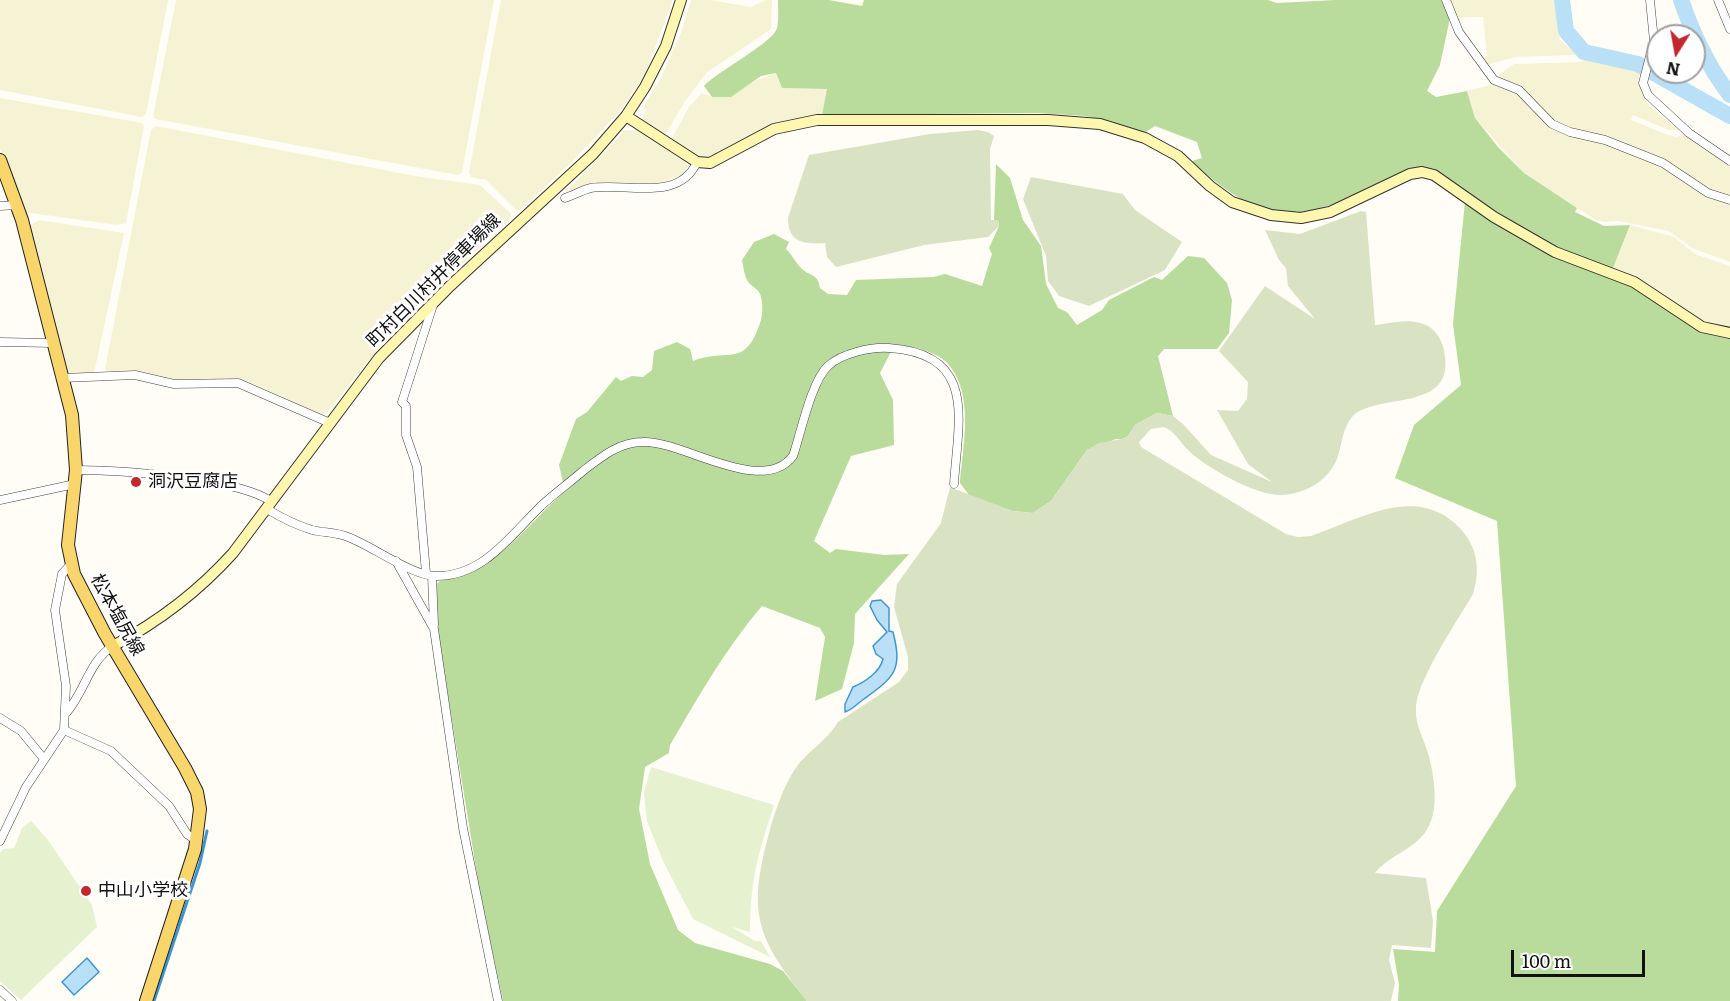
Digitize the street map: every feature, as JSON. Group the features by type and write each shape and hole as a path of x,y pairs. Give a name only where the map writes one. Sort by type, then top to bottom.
{"main road":[{"name":"松本塩尻線","path":"0,160 17,205 63,378 76,444 69,545 71,564 81,592 185,768 197,792 200,809 197,841 146,1001"}],"street":[{"name":"町村白川村井停車場線","path":"112,646 179,605 212,577 380,357 433,303 593,154 627,116 666,46 681,0"},
{"path":"1446,0 1459,32 1494,80 1519,90 1552,124 1570,132 1605,140 1653,159 1708,193 1730,200"},
{"path":"1650,0 1654,41 1643,83 1648,94 1689,133 1730,161"},
{"path":"1718,0 1730,29"},
{"path":"627,116 697,162 710,163 774,129 817,120 1075,120 1121,129 1163,146 1232,202 1271,215 1301,218 1330,212 1410,174 1422,172 1434,175 1494,217 1555,252 1634,282 1702,327 1730,333"},
{"path":"565,198 593,188 654,188 683,180 692,172 697,162"},
{"path":"0,206 17,205"},
{"path":"433,303 402,402 406,406 406,435 417,466 434,628 463,828 498,1001"},
{"path":"0,342 53,343"},
{"path":"76,470 113,470 210,482 251,491 269,505 312,530 346,536 396,561 429,574 460,574 477,566 500,549 543,504 602,456 624,445 644,441 665,445 699,458 753,470 774,470 786,465 793,456 817,386 828,366 849,355 872,349 908,351 926,357 938,362 952,378 959,405 954,484"},
{"path":"63,378 135,375 174,384 238,383 330,423"},
{"path":"0,500 75,484"},
{"path":"396,561 434,628"},
{"path":"0,841 26,787 64,730 67,712 63,653 55,610 62,574 71,564"},
{"path":"67,712 75,702 97,659 112,646"},
{"path":"0,718 21,731 44,759"},
{"path":"64,730 111,751 169,806 187,834 197,841"},
{"path":"0,990 12,1001"}],"shaded area":[{"path":"0,0 168,0 146,114 142,117 0,90"},
{"path":"176,0 494,0 462,172 458,175 155,119 153,116"},
{"path":"501,0 673,0 645,74 621,110 568,166 520,210 516,210 486,180 471,177 469,172"},
{"path":"691,0 710,0 751,7 766,0 772,0 771,29 706,73 684,103 665,135 662,135 642,118 646,110 643,107 660,80 681,33"},
{"path":"1449,0 1554,0 1560,40 1575,55 1516,57 1487,65 1483,58 1487,55 1483,17 1462,17 1459,23"},
{"path":"1589,58 1640,71 1638,83 1649,106 1679,130 1669,130 1633,115 1631,120 1668,135 1677,137 1684,134 1730,165 1730,198 1702,186 1653,154 1557,123 1522,89 1497,76 1514,64 1580,62"},
{"path":"776,73 782,88 828,89 822,115 705,159 694,156 671,140 689,107 702,93 712,97"},
{"path":"1494,84 1517,94 1554,129 1604,144 1660,165 1706,196 1730,205 1730,262 1692,248 1669,231 1618,221 1596,220 1524,173 1475,118 1467,91"},
{"path":"0,98 142,123 144,126 126,223 117,225 24,212 14,179 0,149"},
{"path":"156,126 415,176 480,185 511,214 511,218 392,331 327,413 321,415 254,384 237,379 177,381 147,373 107,371 105,369 151,130"},
{"path":"637,127 685,161 688,166 683,175 662,182 640,185 605,182 567,191 625,130 634,131"},
{"path":"39,220 124,233 94,373 68,374 29,226"},
{"path":"1630,225 1674,237 1695,254 1730,266 1730,329 1709,325 1646,282 1613,268"}],"green space":[{"path":"778,0 829,0 862,6 864,0 1268,0 1277,3 1335,0 1443,0 1450,18 1440,65 1427,91 1436,97 1467,91 1475,118 1498,147 1524,173 1577,208 1575,212 1604,226 1630,225 1613,268 1560,251 1429,169 1417,167 1408,170 1347,199 1321,208 1297,212 1273,211 1249,203 1222,186 1192,161 1202,158 1197,142 1155,126 1146,132 1085,116 1037,113 822,115 827,89 782,88 776,73 761,76 731,97 712,97 704,86 774,34 778,25"},
{"path":"978,130 994,136 990,149 991,220 998,220 999,226 988,237 924,245 836,267 827,257 825,243 799,241 791,233 788,218 809,155 930,134"},
{"path":"996,164 1010,178 1023,220 1041,246 1046,284 1058,308 1067,312 1077,325 1102,310 1109,300 1154,277 1162,280 1188,256 1204,258 1227,283 1232,300 1229,333 1217,349 1164,349 1158,356 1173,416 1157,413 1135,425 1128,436 1087,450 1051,501 1033,513 1012,511 969,495 960,483 965,418 964,402 954,372 944,360 933,354 895,344 880,373 893,400 894,445 851,456 814,541 830,553 836,549 884,555 909,554 855,614 854,643 842,689 815,701 825,637 820,628 762,606 713,673 670,745 669,753 645,767 639,809 650,864 678,930 695,943 770,964 783,971 807,1001 503,1001 480,893 438,634 436,585 440,581 478,568 494,558 565,491 559,465 576,419 587,412 616,377 621,381 632,376 643,377 652,370 654,351 677,342 690,349 693,361 706,357 735,354 749,346 761,320 762,310 760,295 747,281 742,260 754,242 774,234 789,242 786,249 804,271 815,277 820,288 828,294 847,295 856,280 933,277 945,274 982,286 992,254 989,248 999,226 998,220 994,220"},
{"path":"1031,177 1123,194 1135,210 1182,242 1165,270 1089,306 1059,296 1048,281 1046,256 1023,199"},
{"path":"1465,201 1631,286 1695,329 1730,338 1730,1001 1398,1001 1399,985 1393,949 1435,952 1437,911 1516,786 1497,521 1395,478 1414,425 1461,385 1453,324"},
{"path":"1361,211 1366,212 1375,325 1402,321 1415,322 1428,326 1435,332 1442,344 1445,357 1444,375 1437,386 1425,394 1377,405 1352,417 1345,431 1338,456 1329,472 1308,489 1291,494 1271,494 1232,480 1197,458 1174,434 1163,427 1151,429 1139,442 1141,447 1286,534 1298,537 1311,536 1371,513 1410,506 1429,509 1447,517 1469,540 1475,554 1477,570 1473,594 1430,667 1418,697 1416,709 1417,721 1432,772 1435,798 1433,814 1420,838 1375,873 1426,878 1433,921 1431,948 1392,945 1389,960 1395,983 1391,1001 807,1001 777,960 761,925 758,887 770,828 782,793 800,763 838,722 899,682 908,670 908,657 894,607 897,584 941,523 950,487 1012,511 1033,513 1051,501 1087,450 1099,443 1128,436 1135,425 1157,413 1173,416 1211,455 1272,482 1248,464 1217,410 1238,411 1247,399 1248,382 1219,351 1265,286 1315,319 1288,286 1286,268 1279,260 1265,230 1300,234"},
{"path":"651,767 774,805 756,867 750,932 732,927 755,941 761,941 770,957 693,919 663,861 647,821 644,793"},
{"path":"31,821 48,840 92,905 97,927 21,1000 0,981 0,853 3,849 14,848 22,828"}],"water":[{"path":"881,600 889,608 889,631 893,632 896,645 897,656 894,672 883,685 845,712 845,704 853,687 871,676 879,668 883,659 876,654 873,646 887,632 877,620 870,606 872,601"},
{"path":"87,958 99,972 74,995 62,982"}],"waterway":[{"path":"1562,0 1566,31 1584,52 1638,64 1730,116"},
{"path":"1681,0 1702,50 1730,95"},
{"path":"154,1001 200,863 207,831"}],"place":[{"name":"洞沢豆腐店","path":"136,482"},
{"name":"中山小学校","path":"86,891"}]}
